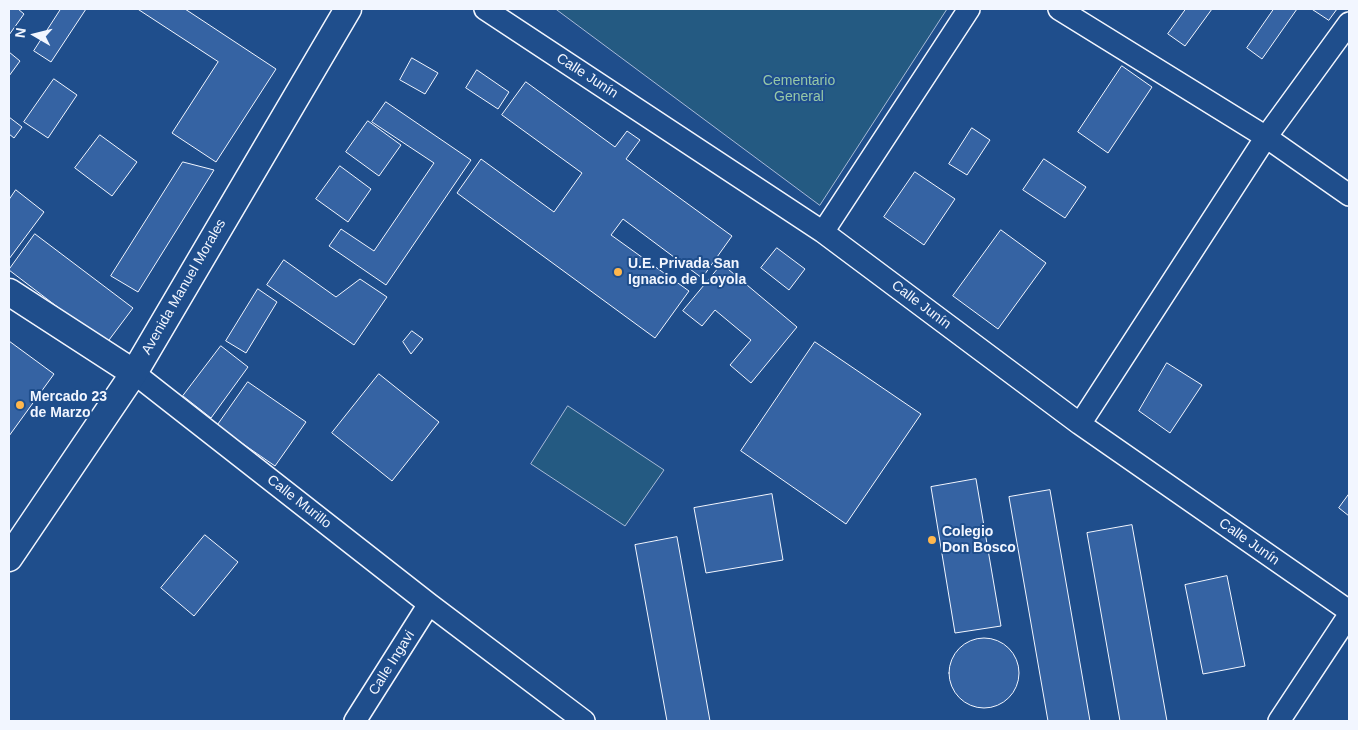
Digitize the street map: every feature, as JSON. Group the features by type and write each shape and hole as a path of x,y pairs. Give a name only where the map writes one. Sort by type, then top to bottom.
{"street":[{"name":"Avenida Manuel Morales","path":"9,558 134,373 348,9"},
{"name":"Calle Junín","path":"485,9 823,232 1080,424 1349,613"},
{"path":"823,232 969,9"},
{"path":"1059,9 1266,137 1349,195"},
{"path":"1080,424 1266,137 1349,23"},
{"name":"Calle Murillo","path":"9,292 134,373 429,604 584,721"},
{"name":"Calle Ingavi","path":"355,721 429,604"},
{"path":"1279,721 1349,613"}],"green space":[{"name":"Cementario General","path":"556,9 947,9 820,205"},
{"path":"568,406 664,470 625,526 531,464"}],"building":[{"path":"9,9 18,9 24,14 9,35"},
{"path":"61,9 86,9 51,62 34,51"},
{"path":"138,9 185,9 276,69 216,162 172,133 218,62"},
{"path":"1186,9 1212,9 1185,46 1168,34"},
{"path":"1274,9 1297,9 1262,59 1247,48"},
{"path":"1312,9 1337,9 1329,20"},
{"path":"9,52 20,61 9,76"},
{"path":"412,58 438,73 425,94 400,80"},
{"path":"1122,66 1152,87 1108,153 1078,132"},
{"path":"477,70 509,92 498,109 466,88"},
{"path":"54,79 77,95 48,138 24,122"},
{"path":"526,82 615,147 627,131 640,140 626,159 732,236 702,278 623,219 611,235 689,291 655,338 457,193 481,159 554,212 582,173 502,115"},
{"path":"386,102 471,160 386,285 329,246 341,229 374,251 434,163 372,122"},
{"path":"9,117 22,127 14,138 9,134"},
{"path":"368,121 401,145 379,176 346,152"},
{"path":"972,128 990,140 967,175 949,164"},
{"path":"100,135 137,162 112,196 75,168"},
{"path":"1044,159 1086,187 1065,218 1023,190"},
{"path":"183,162 214,170 138,292 111,276"},
{"path":"340,166 371,189 348,222 316,199"},
{"path":"915,172 955,199 924,245 884,217"},
{"path":"16,190 44,212 9,259 9,200"},
{"path":"1001,230 1046,263 998,329 953,296"},
{"path":"35,234 133,308 106,344 9,270"},
{"path":"777,248 805,269 789,290 761,268"},
{"path":"284,260 336,297 360,279 387,297 354,345 267,285"},
{"path":"722,264 797,327 751,383 730,365 751,340 715,310 702,326 683,311"},
{"path":"258,289 277,302 246,353 226,341"},
{"path":"412,331 423,339 411,354 403,342"},
{"name":"Mercado 23 de Marzo","path":"9,341 54,374 9,436"},
{"path":"815,342 921,414 846,524 741,451"},
{"path":"221,346 248,367 211,418 183,396"},
{"path":"1167,363 1202,385 1170,433 1139,411"},
{"path":"379,374 439,422 392,481 332,433"},
{"path":"248,382 306,422 275,466 217,426"},
{"path":"976,479 1001,626 955,633 931,487"},
{"path":"1050,490 1090,721 1048,721 1009,497"},
{"path":"772,494 783,560 706,573 694,508"},
{"path":"1349,494 1349,516 1339,508"},
{"path":"1132,525 1167,721 1120,721 1087,533"},
{"path":"205,535 238,562 194,616 161,588"},
{"path":"677,537 710,721 667,721 635,545"},
{"path":"1227,576 1245,666 1203,674 1185,585"},
{"path":"991,638 1004,644 1013,653 1017,659 1019,673 1017,687 1009,698 998,706 977,708 970,706 959,698 951,687 949,666 951,659 959,648 970,640"}],"place":[{"name":"U.E. Privada San Ignacio de Loyola","path":"618,272"},
{"name":"Mercado 23 de Marzo","path":"20,405"},
{"name":"Colegio Don Bosco","path":"932,540"}]}
